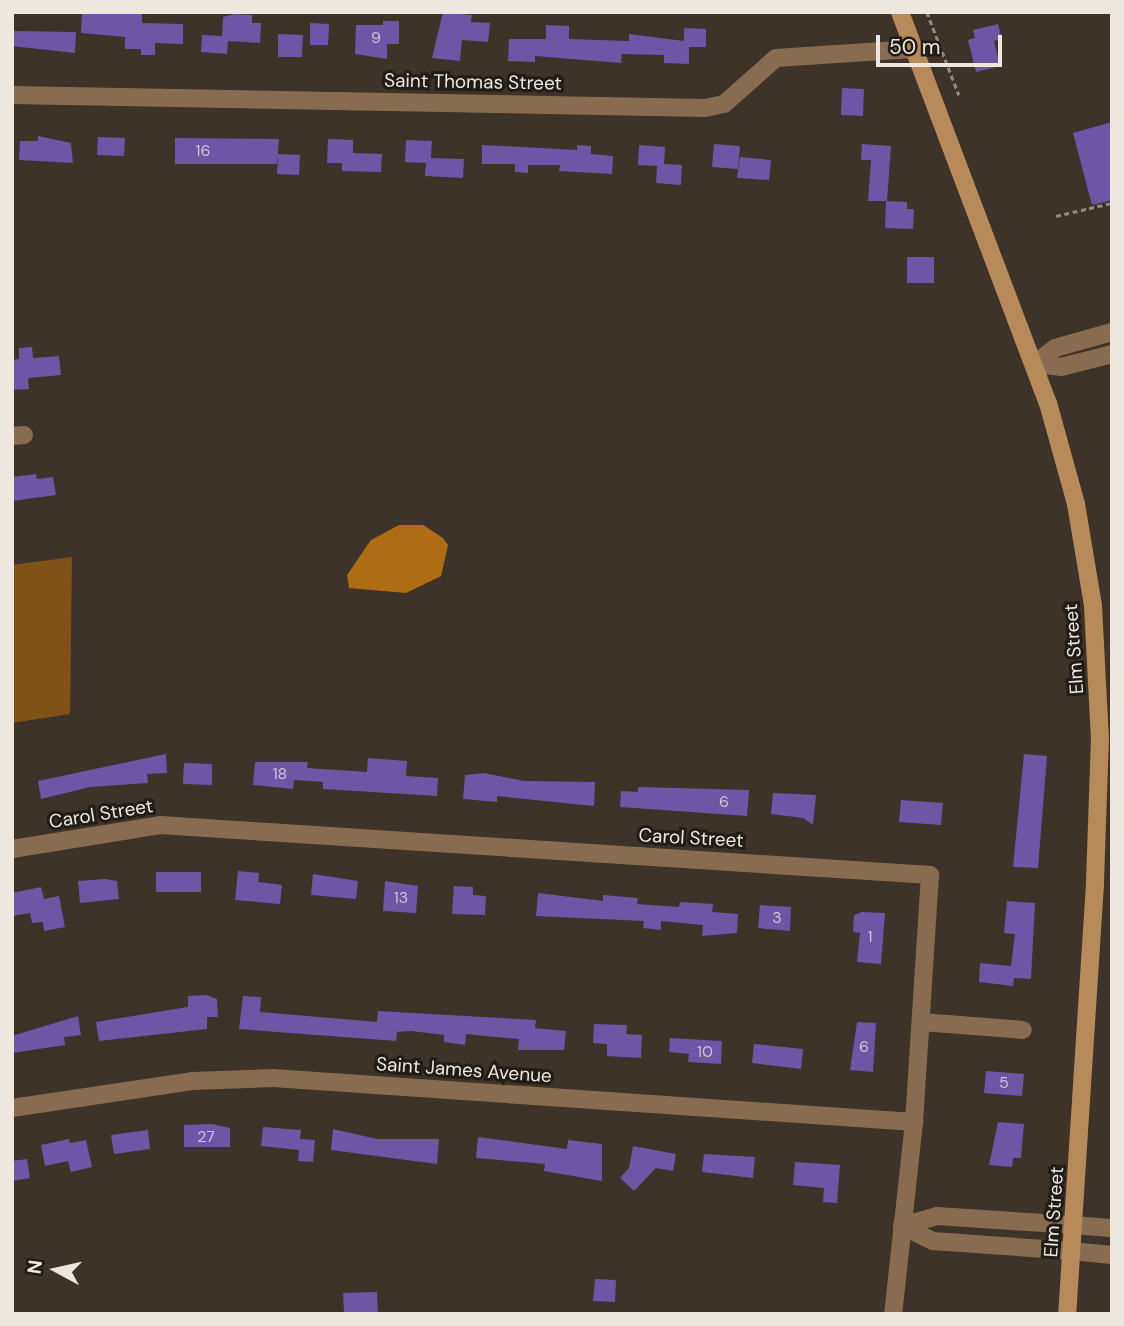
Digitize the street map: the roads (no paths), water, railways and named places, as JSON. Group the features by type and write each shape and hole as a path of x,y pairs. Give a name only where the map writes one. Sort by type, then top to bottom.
{"main road":[{"name":"Elm Street","path":"900,12 1034,364 1082,529 1099,695 1093,940 1067,1314"}],"street":[{"name":"Saint Thomas Street","path":"12,95 705,108 724,104 776,58 913,49"},
{"path":"1034,364 1055,348 1112,332"},
{"path":"1034,364 1061,367 1112,354"},
{"name":"Carol Street","path":"12,849 159,825 930,875 914,1122 893,1314"},
{"path":"922,1022 1023,1030"},
{"name":"Saint James Avenue","path":"12,1108 192,1081 273,1078 914,1122"},
{"path":"902,1226 937,1216 1112,1228"},
{"path":"902,1226 933,1241 1112,1255"}]}
